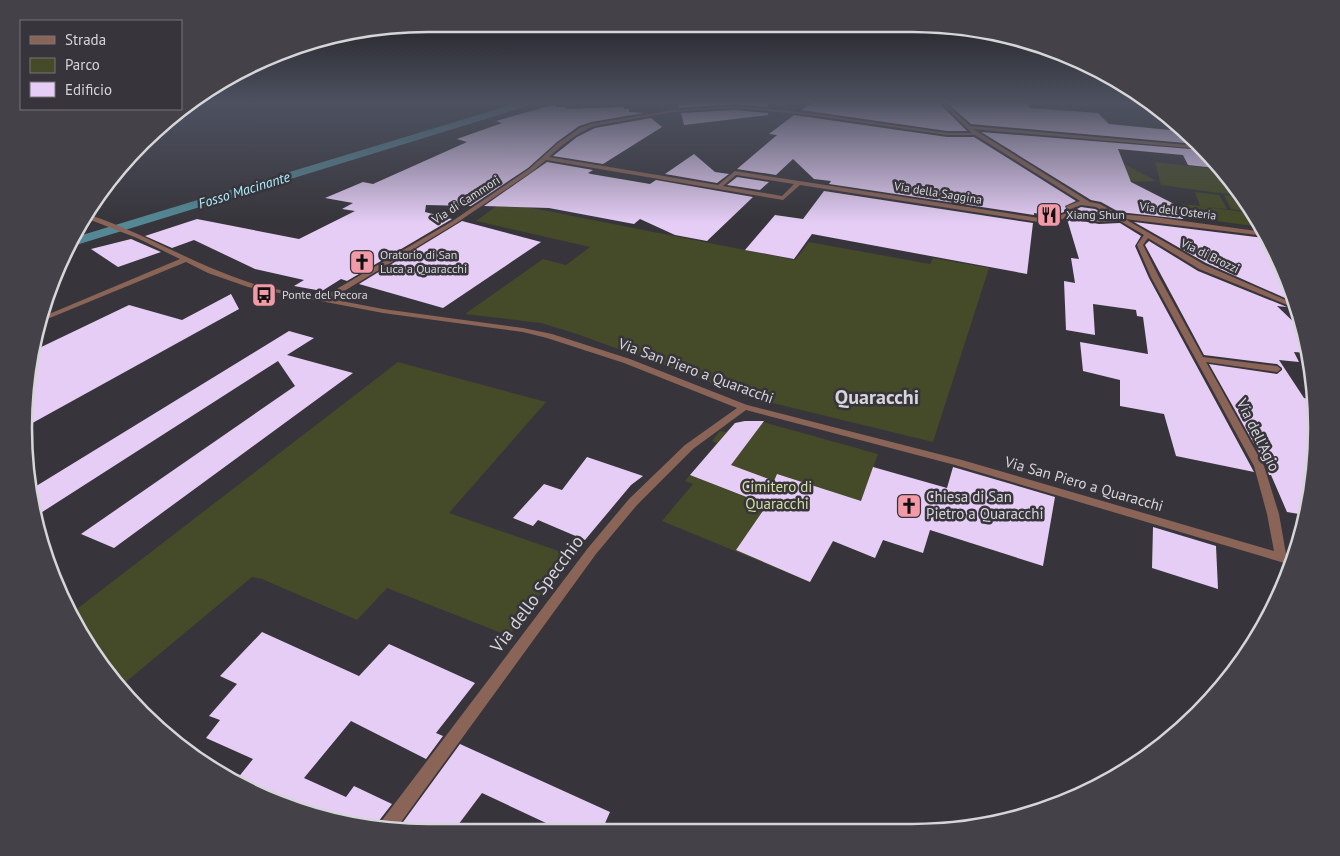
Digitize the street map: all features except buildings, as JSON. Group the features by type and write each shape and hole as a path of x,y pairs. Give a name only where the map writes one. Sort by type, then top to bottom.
{"street":[{"name":"Via di Cammori","path":"323,300 453,223 546,158 562,143"},
{"name":"Via di Brozzi","path":"990,143 1087,203 1100,206 1202,266 1288,303"},
{"path":"1145,143 1191,147"},
{"path":"546,158 783,198 798,183"},
{"name":"Via della Saggina","path":"719,187 735,173 1039,220 1052,220 1074,213"},
{"path":"1087,203 1069,207 1074,213 1100,220 1118,220 1117,216"},
{"name":"Via dell'Osteria","path":"1117,216 1256,233"},
{"name":"Via San Piero a Quaracchi","path":"92,219 139,237 211,271 248,285 323,300 550,336 627,361 744,408 958,462 1285,559"},
{"name":"Via dell'Agio","path":"1147,235 1140,245 1155,277 1259,466 1273,514 1282,558"},
{"path":"49,317 186,259"},
{"path":"1201,359 1277,369"},
{"name":"Via dello Specchio","path":"391,822 592,551 633,502 689,447 744,408"}],"green space":[{"path":"1121,162 1156,181 1134,182 1099,163"},
{"path":"1155,162 1210,169 1231,195 1161,185"},
{"path":"1195,192 1219,195 1227,209 1205,207 1243,212 1252,226 1187,217 1182,204 1200,206"},
{"path":"1224,195 1232,196 1243,211 1231,209"},
{"path":"502,202 795,260 809,242 930,264 933,258 989,268 933,442 756,399 574,333 541,323 465,314 543,259 566,265 590,247 476,221"},
{"path":"398,362 546,402 449,513 570,555 509,636 387,588 357,620 262,579 252,577 125,682 99,648 76,609"},
{"name":"Cimitero di Quaracchi","path":"759,421 878,454 860,504 852,509 810,582 662,521 693,484 685,481 717,443 712,441 720,431 726,432 735,423"}],"waterway":[{"name":"Fosso Macinante","path":"79,241 397,143"}],"place":[{"name":"Xiang Shun","path":"1049,215"},
{"name":"Oratorio di San Luca a Quaracchi","path":"362,262"},
{"name":"Ponte del Pecora","path":"264,295"},
{"name":"Chiesa di San Pietro a Quaracchi","path":"909,506"}],"district":[{"name":"Quaracchi","path":"877,397"}]}
